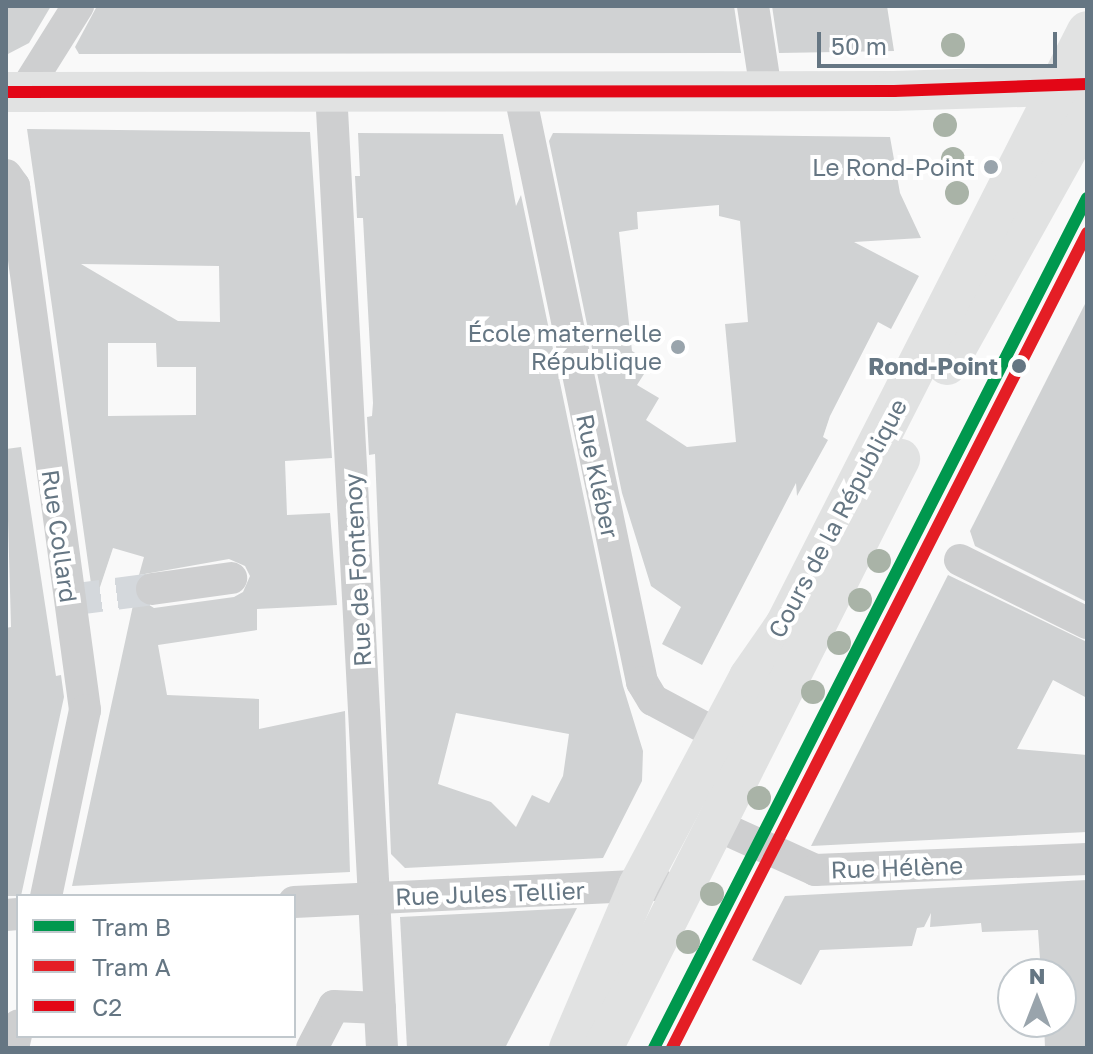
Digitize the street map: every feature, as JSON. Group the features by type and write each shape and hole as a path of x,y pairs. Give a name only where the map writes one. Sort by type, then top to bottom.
{"main road":[{"name":"Cours de la République","path":"603,1048 716,825 749,677 785,625 1073,85 1087,31"},
{"path":"15,92 766,91 1073,85"},
{"name":"Cours de la République","path":"569,1048 638,886 736,745 1087,114"}],"street":[{"path":"15,92 78,6"},
{"path":"753,6 766,91"},
{"name":"Rue Kléber","path":"519,90 642,682 653,700 736,745"},
{"name":"Rue de Fontenoy","path":"331,91 382,1048"},
{"name":"Rue Collard","path":"6,175 14,186 85,710 46,894"},
{"path":"960,560 1087,623"},
{"path":"152,589 231,578"},
{"name":"Rue Hélène","path":"716,825 815,870 1087,859"},
{"name":"Rue Jules Tellier","path":"296,902 687,884"},
{"path":"312,1048 334,1006 380,1008"}],"building":[{"path":"6,6 51,6 29,43 6,55"},
{"path":"97,6 734,6 741,53 79,54 75,47"},
{"path":"772,6 887,6 894,51 779,53"},
{"path":"27,129 310,132 332,458 285,461 287,515 330,513 337,605 257,609 257,630 158,645 167,695 259,699 259,729 345,711 350,872 72,886 135,596 154,608 234,597 243,592 250,576 245,566 229,559 139,575 144,557 113,548 94,605","holes":["81,264 219,266 220,322 178,321","108,343 156,343 157,367 196,367 196,415 108,416"]},
{"path":"358,133 503,134 516,206 521,195 623,686 643,751 642,781 603,858 405,868 391,854 375,454 369,455 367,417 372,416 373,403 363,218 357,218 355,176 360,176","holes":["456,713 569,734 563,776 549,803 532,795 516,827 491,802 438,784"]},
{"path":"553,133 890,137 900,193 921,238 854,242 919,276 891,329 878,322 830,416 823,437 828,440 797,496 796,483 702,665 662,644 681,607 651,586 622,493 549,141","holes":["719,205 719,216 740,221 748,322 725,324 736,442 687,447 646,420 659,398 637,385 651,363 632,351 619,232 638,229 637,212"]},
{"path":"1087,300 1087,602 975,546 970,531"},
{"path":"21,447 56,676 61,675 64,697 21,894 16,896 6,896 6,628 11,627 6,449"},
{"path":"948,575 1087,642 1087,698 1053,680 1017,749 1087,755 1087,832 811,846"},
{"path":"1087,880 1087,1048 1045,1048 1045,1038 1077,1038 1077,958 1040,958 1038,930 982,932 981,923 930,927 931,913 924,927 917,928 912,946 820,950 801,985 752,960 785,896"},
{"path":"577,908 505,1048 407,1048 400,917"}],"tunnel":[{"path":"69,600 152,589"}],"tram line":[{"name":"B","path":"654,1048 1087,198"},
{"name":"A","path":"672,1048 1087,233"}],"transit line":[{"name":"C2","path":"6,92 894,91 1087,84"}],"place":[{"name":"Le Rond-Point","path":"991,167"},
{"name":"École maternelle République","path":"678,347"},
{"name":"Rond-Point","path":"1019,366"}]}
